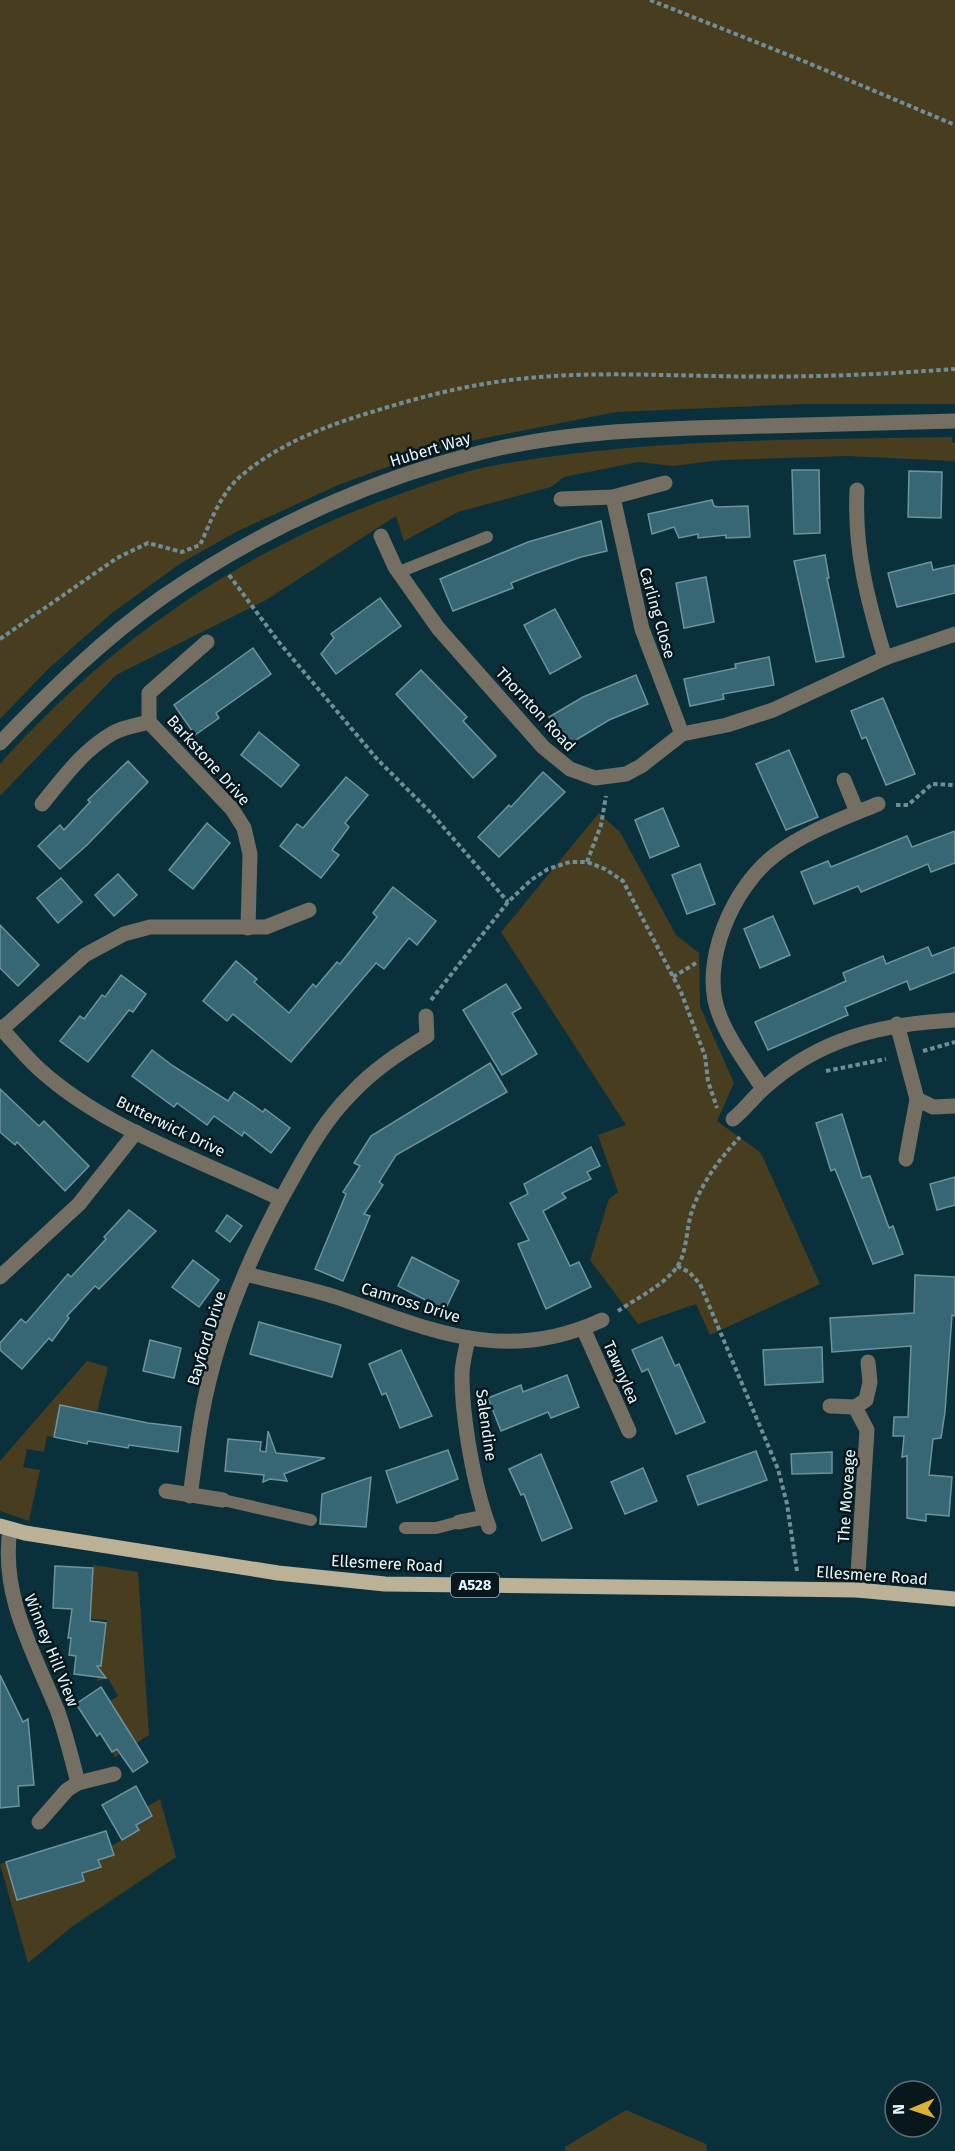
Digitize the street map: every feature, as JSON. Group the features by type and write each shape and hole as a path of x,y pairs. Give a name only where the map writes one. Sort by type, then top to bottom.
{"main road":[{"name":"Ellesmere Road","path":"5,1527 278,1573 385,1584 857,1590 955,1599"}],"street":[{"name":"Hubert Way","path":"0,743 41,700 108,640 163,597 220,560 331,503 408,474 484,451 575,436 658,429 955,422"},
{"path":"561,499 613,497 665,483"},
{"path":"857,490 856,518 864,588 885,658"},
{"name":"Carling Close","path":"613,497 642,629 682,734"},
{"name":"Thornton Road","path":"381,536 399,572 438,628 543,747 570,769 583,776 609,777 626,774 641,766 682,734 727,725 773,710 885,658 955,634"},
{"name":"Barkstone Drive","path":"207,642 149,693 149,722 232,809 244,828 250,854 248,928"},
{"path":"42,804 77,762 95,746 114,732 149,722"},
{"path":"844,780 857,812"},
{"path":"763,1089 727,1032 718,1012 714,976 719,940 734,907 752,880 774,855 857,812 878,804"},
{"path":"1,1028 86,955 124,934 150,927 266,927 309,910"},
{"name":"Bayford Drive","path":"190,1496 202,1414 212,1372 246,1274 281,1198 318,1134 350,1094 393,1056 427,1036 426,1016"},
{"path":"730,1120 763,1089 809,1055 837,1042 897,1024 955,1020"},
{"path":"897,1024 917,1099 906,1159"},
{"name":"Butterwick Drive","path":"1,1028 39,1068 78,1097 136,1132 281,1198"},
{"path":"917,1099 933,1107 955,1106"},
{"path":"0,1277 79,1204 136,1132"},
{"name":"Camross Drive","path":"246,1274 335,1297 411,1325 468,1338 512,1342 560,1335 602,1320"},
{"name":"Tawnylea","path":"583,1328 629,1431"},
{"name":"Salendine","path":"459,1522 487,1522 471,1450 462,1374 468,1338"},
{"path":"830,1406 855,1407 866,1400 870,1382 868,1362"},
{"name":"The Moveage","path":"855,1407 867,1430 857,1590"},
{"path":"166,1491 223,1500"},
{"name":"Winney Hill View","path":"5,1527 9,1591 20,1626 58,1713 78,1783"},
{"path":"39,1822 67,1791 78,1783 114,1774"}],"lane":[{"path":"399,572 487,537"},
{"path":"223,1500 255,1510 311,1520"},
{"path":"405,1528 436,1528 459,1522"}],"path":[{"path":"650,0 955,125"},
{"path":"0,639 117,558 148,543 182,552 200,544 222,500 240,476 278,450 333,423 437,393 503,381 570,374 773,376 901,373 955,369"},
{"path":"220,560 278,641 377,759 433,815 508,902"},
{"path":"587,862 601,825 609,777"},
{"path":"878,804 908,805 932,784 955,785"},
{"path":"426,1016 428,1005 448,978 508,902 531,880 548,869 570,862 587,862 605,869 623,881 652,933 685,1003 705,1056 715,1105 743,1135 724,1156 698,1194 691,1214 684,1251 677,1266 650,1290 602,1320"},
{"path":"817,1073 906,1055 955,1042"},
{"path":"677,1266 689,1272 700,1284 778,1469 794,1540 798,1576 796,1589"}],"shaded area":[{"path":"0,0 955,0 955,404 806,404 616,412 445,446 338,485 236,532 181,563 112,613 49,668 0,719"},
{"path":"952,437 952,442 955,443 955,461 847,456 721,460 673,466 638,462 564,477 551,487 458,512 404,541 396,516 266,600 116,675 0,796 0,764 42,719 134,639 183,603 287,542 343,516 400,494 496,465 609,450 723,442"},
{"path":"599,813 620,832 676,935 699,953 700,1006 734,1083 717,1121 761,1153 820,1284 710,1335 696,1304 638,1324 590,1260 609,1199 618,1192 598,1135 626,1125 501,932"},
{"path":"87,1361 108,1367 97,1411 60,1405 54,1437 47,1436 44,1452 27,1449 23,1467 40,1470 29,1521 0,1511 0,1461"},
{"path":"93,1565 138,1572 149,1735 115,1757 112,1752 129,1741 116,1721 120,1717 110,1701 118,1696 108,1678 97,1681 107,1620 77,1618 91,1609"},
{"path":"160,1799 176,1857 73,1926 28,1963 0,1864 6,1862 17,1900 36,1894 57,1881 60,1889 84,1881 82,1873 100,1867 98,1860 111,1846 139,1831 136,1825 152,1816 146,1807"},
{"path":"626,2110 706,2144 707,2151 565,2151 565,2147"}],"building":[{"path":"792,470 819,470 820,533 794,534"},
{"path":"909,471 942,472 941,518 908,517"},
{"path":"712,500 714,506 718,507 748,506 750,537 726,538 726,535 698,538 698,534 679,538 674,527 652,534 648,514"},
{"path":"601,521 607,551 581,557 539,572 511,583 513,588 453,611 440,579 528,542"},
{"path":"825,555 829,578 827,578 844,657 816,662 794,561"},
{"path":"931,562 933,570 955,565 955,593 897,607 888,573"},
{"path":"706,577 714,622 684,628 676,583"},
{"path":"380,598 401,626 336,674 321,654 334,638 331,634"},
{"path":"555,609 581,657 550,674 524,625"},
{"path":"253,648 271,674 216,713 219,718 195,735 174,705"},
{"path":"769,657 774,685 723,694 724,699 690,706 684,679 736,668 735,664"},
{"path":"421,670 467,717 463,721 496,756 473,778 396,694"},
{"path":"636,675 648,704 609,720 566,746 549,717 583,697"},
{"path":"883,698 915,774 886,785 866,737 862,739 851,711"},
{"path":"259,732 299,765 281,787 241,755"},
{"path":"789,750 818,817 786,830 756,764"},
{"path":"128,761 148,782 87,845 60,869 38,846 60,825 64,830 90,802 88,800"},
{"path":"543,772 565,792 499,857 478,837 509,805 511,807"},
{"path":"346,777 368,795 345,823 349,827 332,850 339,855 321,878 280,846 297,824 303,828"},
{"path":"663,808 679,846 650,858 635,820"},
{"path":"207,823 230,843 193,889 169,870"},
{"path":"955,831 955,863 931,872 928,864 861,892 858,886 814,904 801,872 828,861 831,867 907,836 912,847"},
{"path":"700,864 715,904 687,914 672,875"},
{"path":"118,874 137,895 114,916 95,895"},
{"path":"61,878 82,902 58,923 37,898"},
{"path":"393,887 436,921 417,945 409,938 384,969 376,963 291,1062 233,1014 227,1021 203,1001 236,961 257,979 254,982 289,1013 313,984 316,987 337,962 340,964 377,917 373,913"},
{"path":"773,916 790,955 760,968 744,929"},
{"path":"0,925 39,965 18,986 0,968"},
{"path":"928,947 932,956 955,947 955,972 910,990 907,981 845,1007 848,1015 768,1050 755,1022 846,981 843,973 883,956 886,964"},
{"path":"121,975 146,994 133,1012 129,1010 88,1062 60,1041 80,1016 84,1019 102,995 105,997"},
{"path":"506,984 521,1008 512,1013 537,1054 502,1075 463,1010"},
{"path":"152,1050 228,1101 234,1092 263,1112 265,1109 290,1128 271,1153 244,1132 242,1136 214,1116 207,1125 177,1103 174,1107 132,1076"},
{"path":"490,1063 507,1092 396,1155 379,1182 383,1185 364,1214 370,1216 343,1281 315,1269 346,1194 343,1192 360,1166 354,1163 371,1136"},
{"path":"0,1089 39,1126 44,1121 89,1166 65,1191 17,1142 15,1145 0,1132"},
{"path":"842,1114 862,1178 870,1176 889,1228 893,1226 903,1254 873,1264 835,1169 831,1171 816,1123"},
{"path":"591,1147 600,1166 587,1172 591,1179 562,1193 566,1198 543,1211 570,1266 579,1262 591,1287 546,1309 518,1244 529,1240 510,1203 528,1194 524,1184"},
{"path":"955,1177 955,1205 937,1210 930,1184"},
{"path":"129,1210 156,1231 99,1289 95,1286 67,1316 69,1318 52,1341 49,1338 22,1369 0,1350 0,1343 21,1319 26,1323 68,1274 71,1277"},
{"path":"227,1215 242,1226 230,1242 216,1231"},
{"path":"412,1257 459,1281 445,1310 398,1286"},
{"path":"193,1260 219,1280 199,1307 172,1287"},
{"path":"915,1275 955,1277 955,1316 952,1315 945,1412 941,1438 933,1439 929,1475 952,1477 949,1516 926,1514 926,1521 907,1518 907,1456 902,1457 904,1436 893,1436 894,1417 908,1417 911,1346 832,1352 830,1318 914,1313"},
{"path":"259,1322 341,1345 332,1377 250,1354"},
{"path":"662,1337 675,1366 679,1364 705,1422 676,1434 648,1369 642,1372 632,1350"},
{"path":"150,1340 181,1348 174,1378 143,1371"},
{"path":"822,1347 823,1382 765,1385 763,1350"},
{"path":"401,1350 432,1416 400,1428 386,1393 382,1395 369,1364"},
{"path":"567,1375 579,1407 551,1418 548,1412 501,1431 488,1398 521,1385 523,1392"},
{"path":"60,1405 148,1423 181,1427 178,1452 129,1445 128,1448 88,1441 87,1444 54,1437"},
{"path":"268,1431 276,1453 325,1458 284,1474 287,1481 270,1479 263,1482 264,1475 225,1471 228,1439 261,1442 260,1451 266,1452"},
{"path":"448,1450 458,1479 397,1503 386,1471"},
{"path":"756,1451 767,1480 698,1505 687,1476"},
{"path":"832,1452 832,1473 792,1474 791,1454"},
{"path":"541,1454 572,1528 542,1541 524,1494 521,1495 509,1469"},
{"path":"643,1468 657,1501 625,1514 611,1482"},
{"path":"371,1477 366,1527 320,1524 322,1494"},
{"path":"55,1566 93,1568 90,1621 106,1623 101,1666 97,1666 106,1678 74,1674 76,1656 69,1655 71,1638 68,1638 72,1609 53,1608"},
{"path":"0,1675 23,1722 28,1719 34,1785 18,1786 19,1806 0,1808"},
{"path":"101,1687 148,1762 133,1772 117,1749 112,1752 100,1733 97,1736 76,1704"},
{"path":"136,1786 152,1816 136,1825 139,1830 122,1840 102,1805"},
{"path":"106,1831 114,1855 98,1860 101,1867 82,1873 84,1881 17,1900 6,1862"}]}
